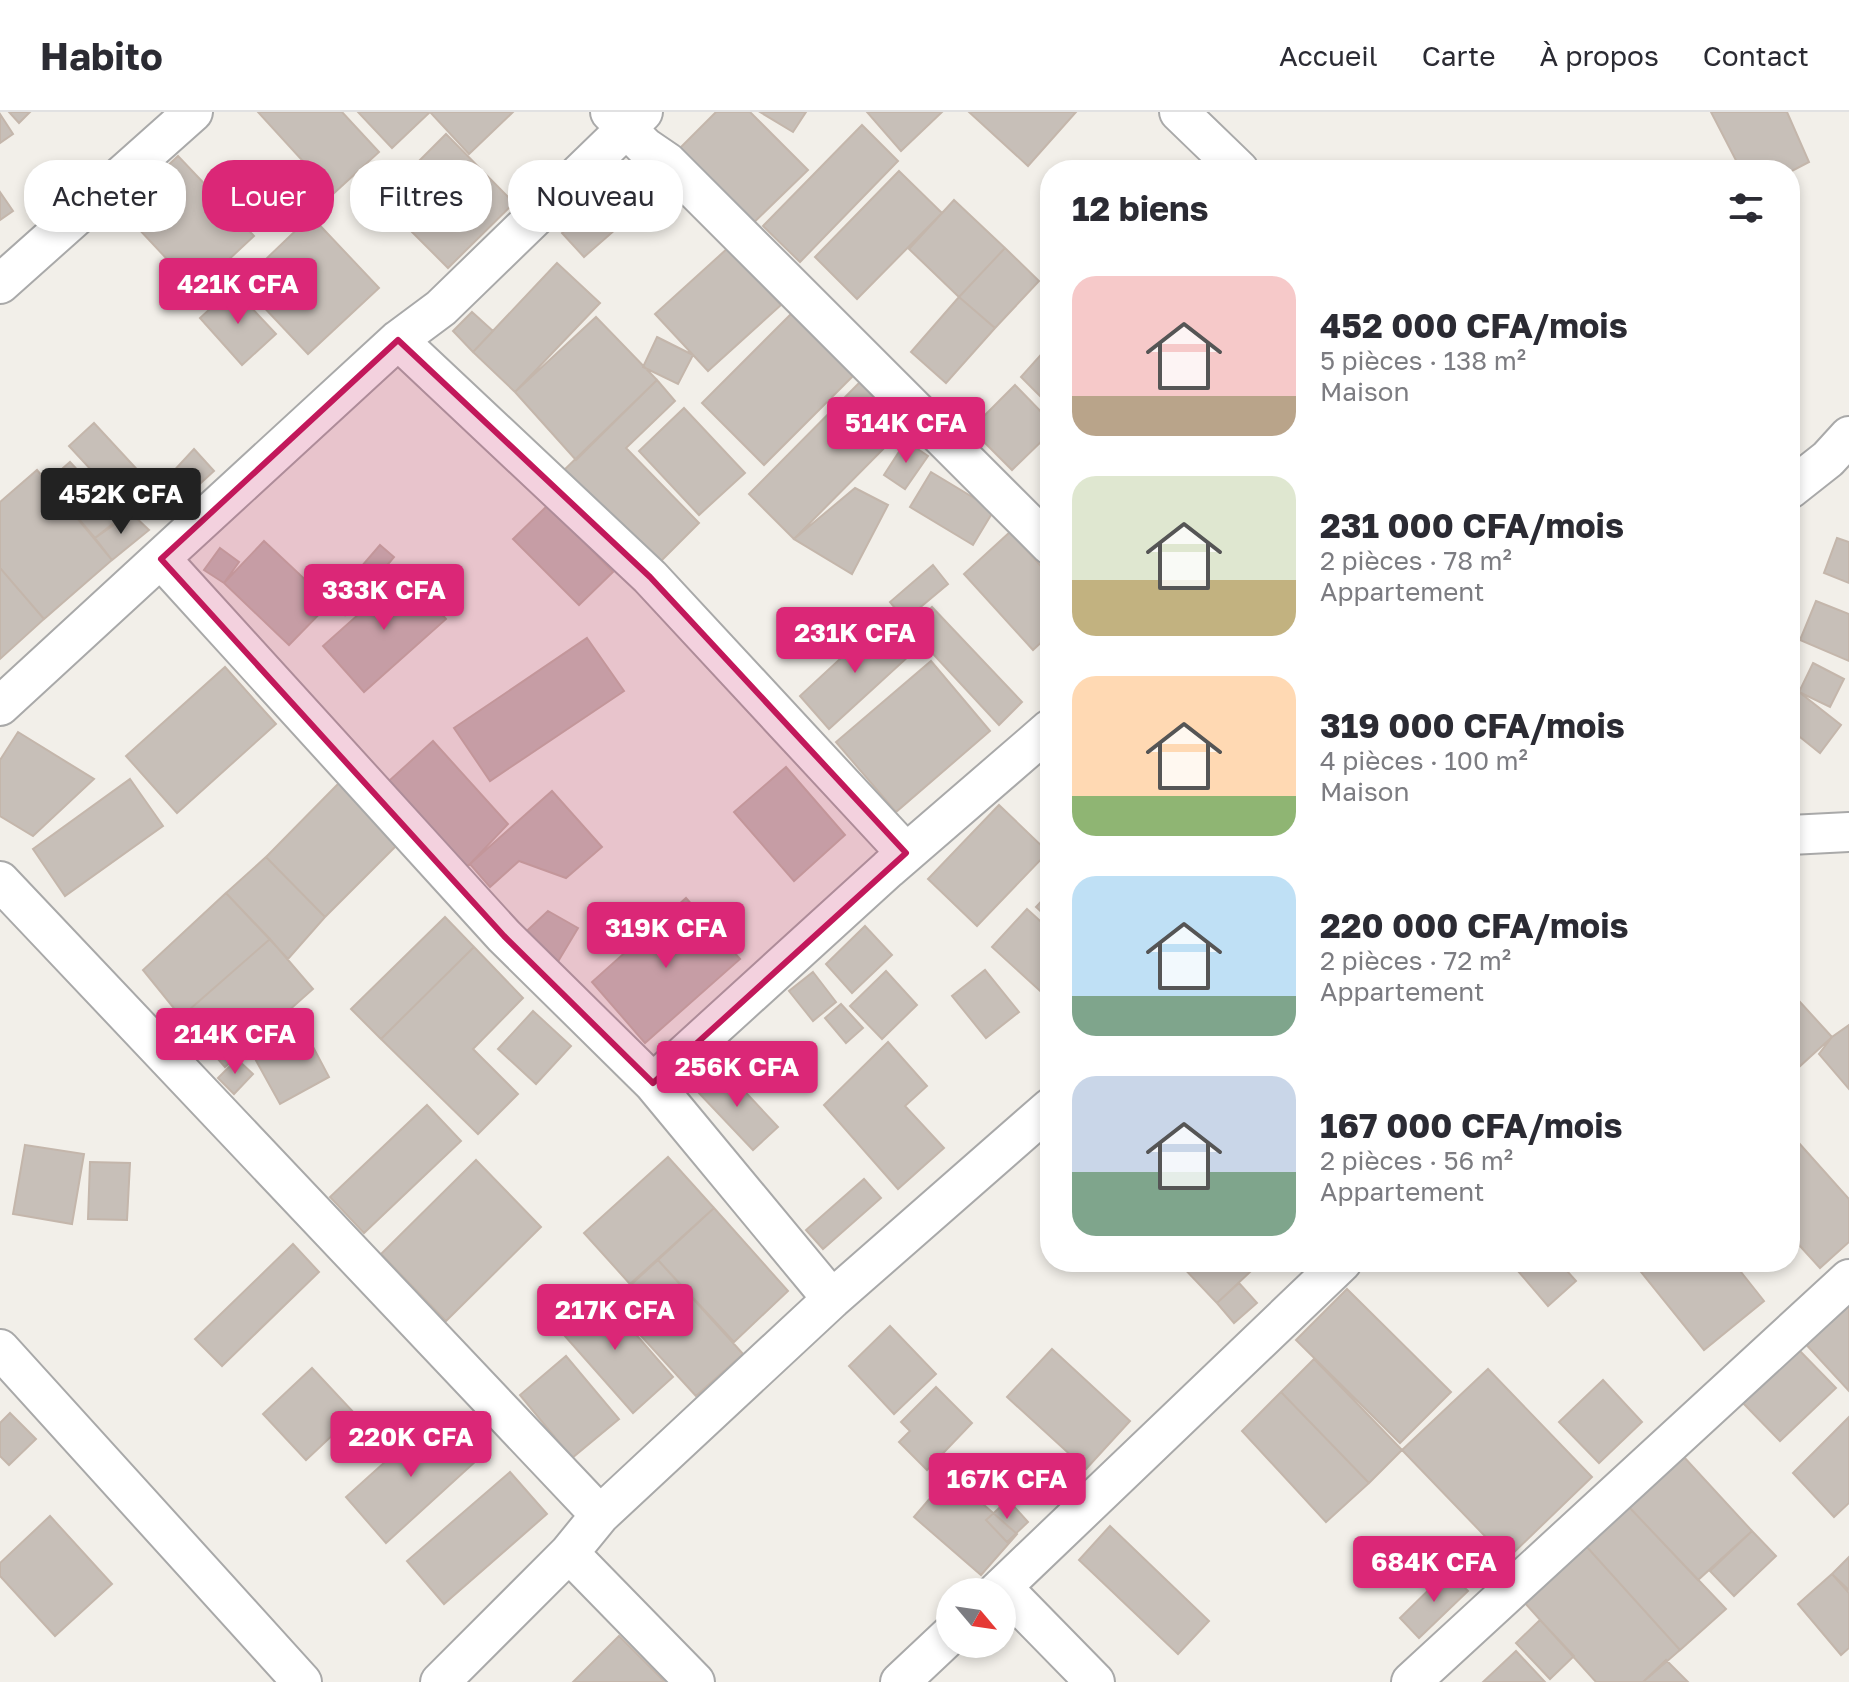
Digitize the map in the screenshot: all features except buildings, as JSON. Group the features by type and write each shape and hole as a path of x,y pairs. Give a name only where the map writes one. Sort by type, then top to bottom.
{"street":[{"path":"0,284 193,112"},
{"path":"1179,112 1229,160"},
{"path":"0,706 398,340 441,308 626,117 645,147 667,162 1040,535"},
{"path":"398,340 650,577 906,853"},
{"path":"1800,483 1842,457"},
{"path":"161,559 494,926 653,1083 832,1299"},
{"path":"653,1083 906,853 1040,738"},
{"path":"1800,834 1849,832"},
{"path":"0,881 600,1515"},
{"path":"440,1682 569,1553 600,1515 832,1299 1040,1117"},
{"path":"1011,1578 1332,1272"},
{"path":"1411,1682 1849,1279"},
{"path":"0,1349 302,1682"},
{"path":"569,1553 695,1682"},
{"path":"1016,1605 1095,1682"},
{"path":"900,1682 936,1648"}],"highlighted area":[{"path":"398,340 650,577 906,853 653,1083 504,936 161,559"}]}
